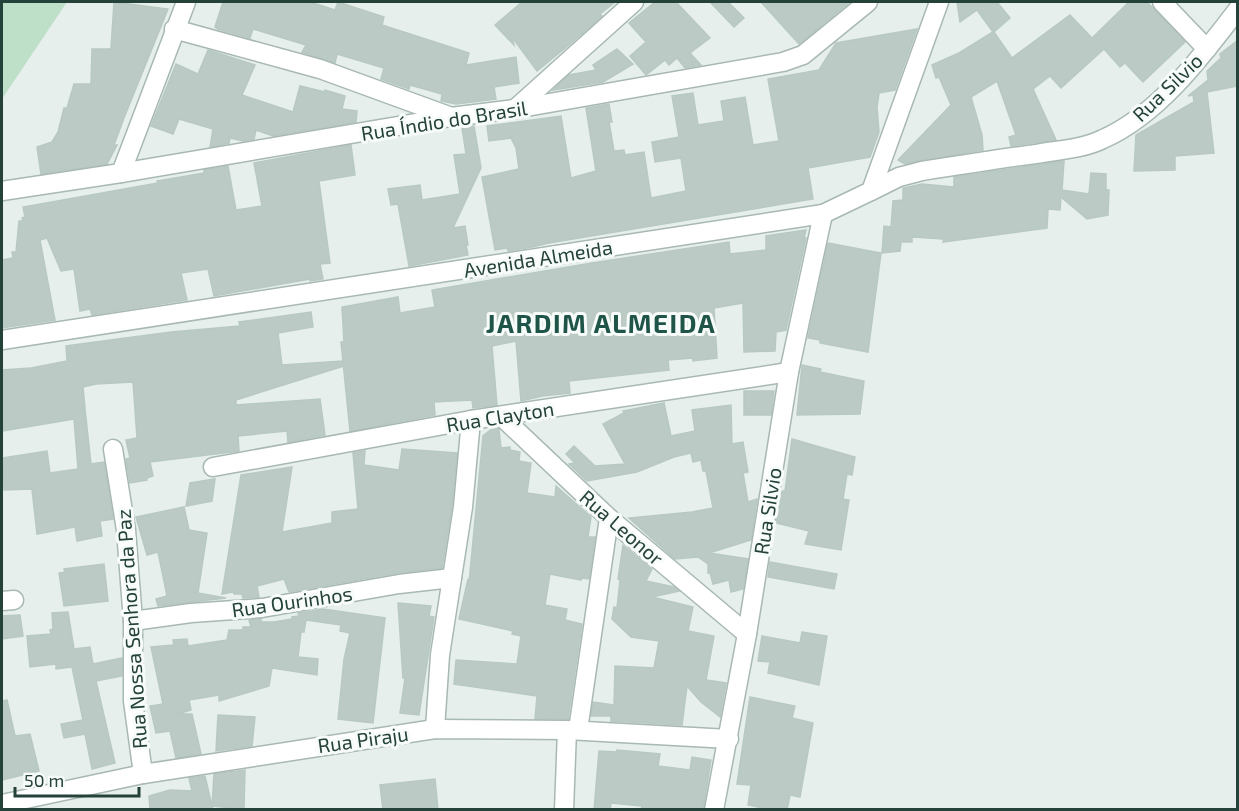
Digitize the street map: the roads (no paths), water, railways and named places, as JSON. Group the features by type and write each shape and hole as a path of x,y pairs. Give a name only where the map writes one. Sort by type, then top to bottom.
{"street":[{"path":"121,173 186,2"},
{"path":"515,109 634,2"},
{"name":"Rua Índio do Brasil","path":"2,191 451,117 515,109 783,62 803,55 868,2"},
{"path":"872,190 939,2"},
{"path":"1162,2 1207,49"},
{"name":"Rua Silvio","path":"872,190 899,177 922,171 1067,149 1102,140 1132,123 1163,97 1207,49 1238,9"},
{"path":"174,29 320,69 451,117"},
{"name":"Avenida Almeida","path":"2,340 823,214 872,190"},
{"name":"Rua Silvio","path":"714,810 747,634 789,372 823,214"},
{"name":"Rua Clayton","path":"213,467 471,420 789,372"},
{"name":"Rua Leonor","path":"501,416 609,518 747,634"},
{"path":"435,729 440,655 463,507 471,420"},
{"name":"Rua Nossa Senhora da Paz","path":"112,449 126,530 133,621 132,701 143,774"},
{"path":"564,810 572,730 609,518"},
{"name":"Rua Ourinhos","path":"133,621 191,613 262,608 399,584 452,578"},
{"name":"Rua Piraju","path":"2,804 143,774 435,729 572,730 729,738"}],"district":[{"name":"JARDIM ALMEIDA","path":"601,322"}]}
